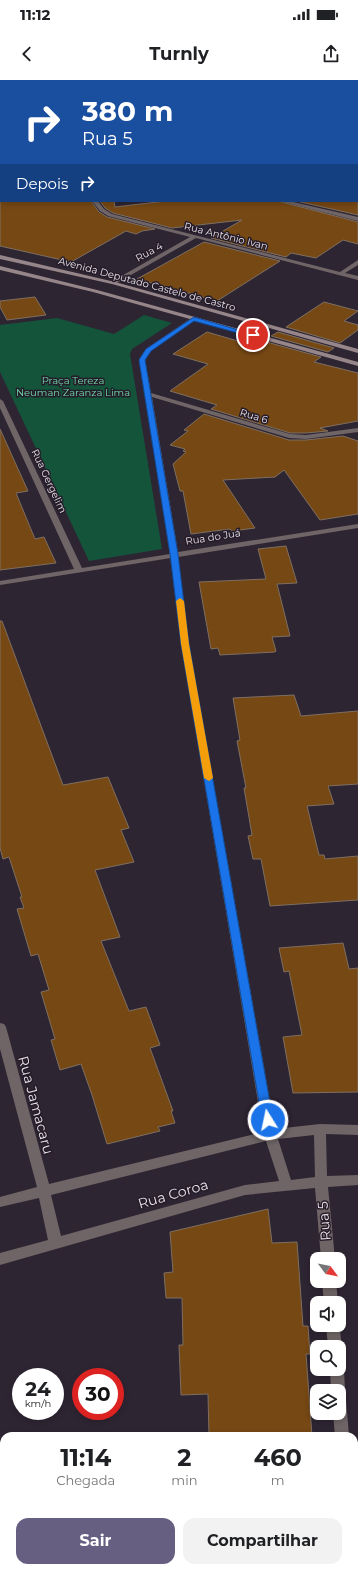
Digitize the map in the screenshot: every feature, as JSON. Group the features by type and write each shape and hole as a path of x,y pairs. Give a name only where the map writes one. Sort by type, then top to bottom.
{"main road":[{"name":"Avenida Deputado Castelo de Castro","path":"0,257 113,283 358,351"},
{"name":"Avenida Deputado Castelo de Castro","path":"0,268 95,291 358,364"}],"street":[{"name":"Rua Antônio Ivan","path":"96,202 102,210 110,215 358,278"},
{"path":"286,202 358,219"},
{"name":"Rua 4","path":"113,283 194,237"},
{"path":"340,274 358,262"},
{"path":"194,319 148,350 142,360 174,554 185,644 270,1135 287,1186"},
{"name":"Rua 6","path":"148,394 289,436 306,437 358,430"},
{"name":"Rua Gergelim","path":"0,401 79,570"},
{"name":"Rua do Juá","path":"0,583 174,554 358,526"},
{"name":"Rua Jamacaru","path":"0,1027 44,1190 56,1244"},
{"path":"0,1202 270,1135 320,1129 358,1130"},
{"name":"Rua 5","path":"320,1129 321,1182 327,1252"},
{"name":"Rua Coroa","path":"0,1259 245,1190 321,1182 358,1180"},
{"path":"341,1420 342,1432"}],"green space":[{"name":"Praça Tereza Neuman Zaranza Lima","path":"144,315 172,323 132,349 130,354 162,549 89,561 0,372 0,325 57,318 114,334"}],"building":[{"path":"0,202 92,202 99,212 107,217 155,229 142,231 136,234 126,231 71,262 0,246"},
{"path":"101,202 114,202 115,207 158,202 282,202 358,222 358,244 343,240 316,258 291,253 286,257 211,238 242,220 172,228 113,213 105,208"},
{"path":"300,202 358,202 358,215"},
{"path":"204,242 280,261 217,301 137,279"},
{"path":"35,297 46,315 7,320 0,307 0,301"},
{"path":"324,302 358,311 344,321 358,325 358,330 340,343 286,327"},
{"path":"207,332 255,346 263,341 321,357 314,362 358,373 358,421 320,428 328,431 290,433 211,409 217,405 170,391 208,364 173,354"},
{"path":"278,332 334,348 328,352 271,336"},
{"path":"204,414 289,440 306,440 343,436 358,441 358,514 320,520 284,470 275,477 223,480 255,528 232,531 230,529 191,534 183,491 180,491 173,464 186,452 183,451 185,449 170,445 188,431 184,430"},
{"path":"0,429 28,491 16,493 35,539 44,537 56,563 0,570"},
{"path":"286,546 297,583 277,584 290,636 272,637 275,652 220,655 218,648 211,649 199,582 266,579 258,549"},
{"path":"0,621 2,621 63,785 108,777 129,828 121,830 134,862 95,870 120,937 101,941 129,1011 146,1007 160,1045 150,1048 173,1111 171,1111 175,1123 158,1127 160,1131 107,1144 81,1064 60,1070 51,1040 55,1039 41,992 49,990 38,954 31,956 17,909 24,908 20,897 22,897 9,857 3,859 0,848"},
{"path":"294,695 301,716 358,711 358,784 328,786 334,804 307,806 319,855 324,855 325,859 358,856 358,900 270,906 261,859 253,859 248,836 252,835 244,788 246,788 237,741 240,740 233,698"},
{"path":"343,943 349,969 358,968 358,1092 293,1093 283,1037 302,1035 289,971 284,972 279,948"},
{"path":"268,1209 272,1243 297,1242 303,1326 308,1326 310,1354 306,1354 312,1432 209,1432 208,1394 181,1395 179,1345 183,1345 182,1298 166,1298 164,1273 173,1272 170,1232"}],"slow traffic":[{"path":"180,601 185,644 209,778"}],"route":[{"path":"253,335 194,319 148,350 142,360 174,554 185,644 268,1120"}]}
